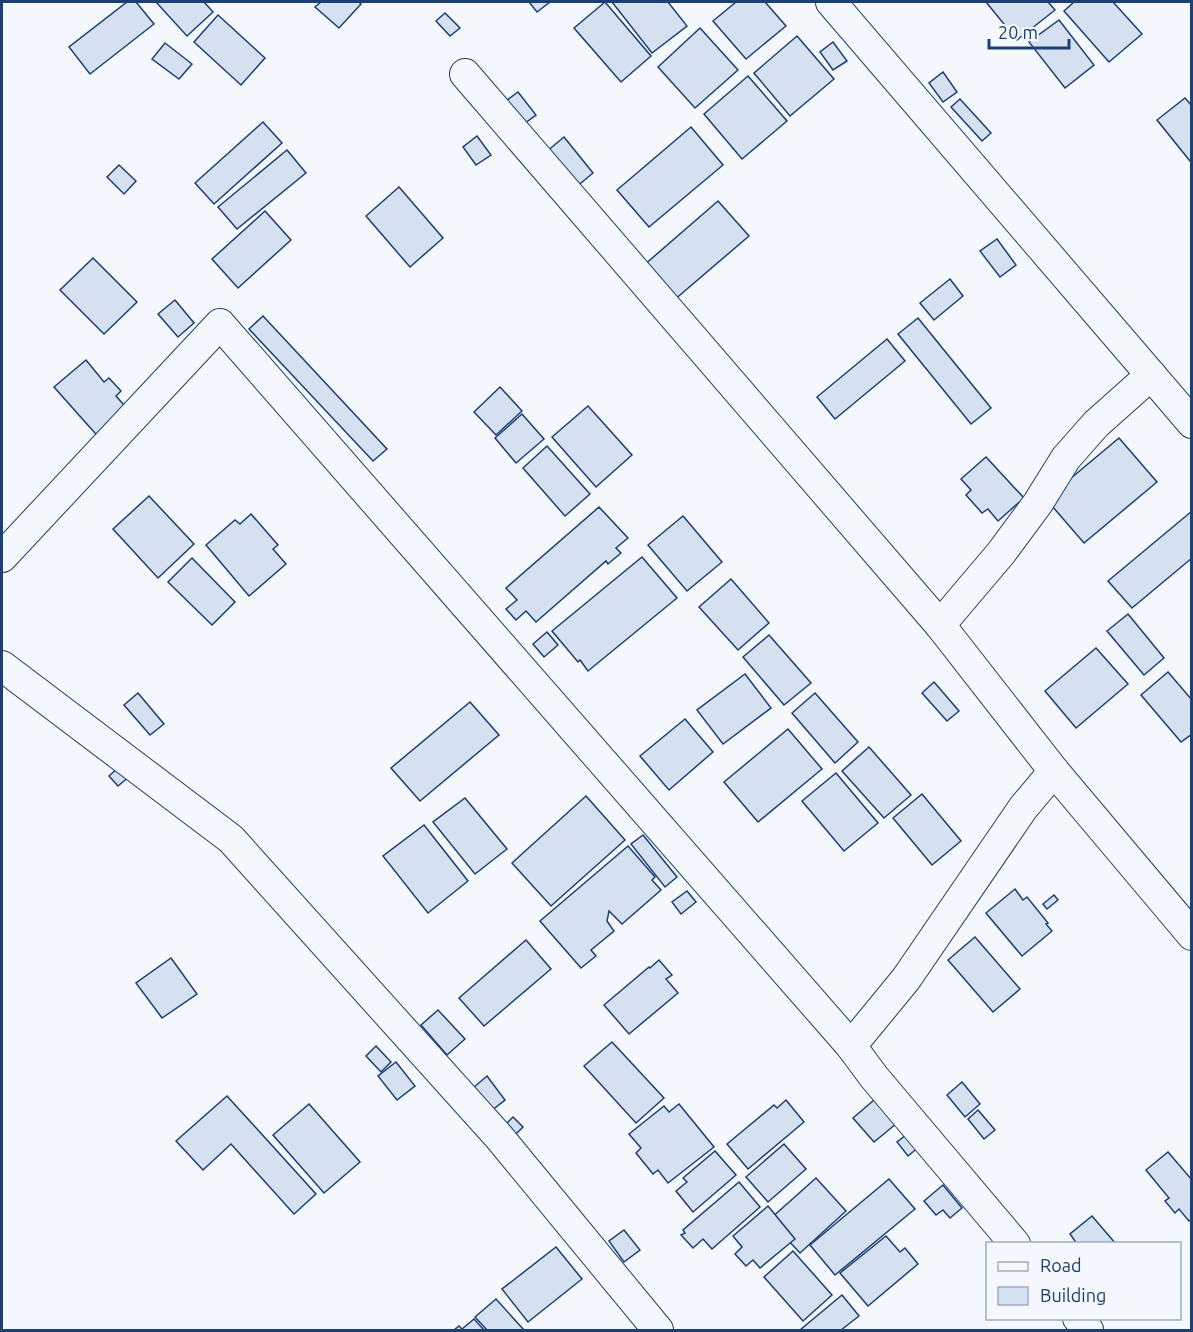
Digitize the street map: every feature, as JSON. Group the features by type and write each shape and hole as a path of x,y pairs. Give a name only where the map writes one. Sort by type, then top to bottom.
{"street":[{"path":"831,2 1191,423"},
{"path":"465,74 940,625 1054,771 1191,935"},
{"path":"2,557 220,324 851,1046 874,1077 1013,1242"},
{"path":"940,625 1038,503 1066,458 1096,424 1151,375"},
{"path":"2,666 231,839 499,1137 658,1330"},
{"path":"851,1046 906,979 1023,808 1054,771"}],"building":[{"path":"127,2 136,2 154,24 90,74 69,47"},
{"path":"156,2 204,2 213,12 187,36"},
{"path":"321,2 359,2 361,4 339,28 315,7"},
{"path":"529,2 550,2 537,12"},
{"path":"605,2 651,56 621,82 574,28"},
{"path":"612,2 668,2 687,26 652,53"},
{"path":"736,2 765,2 786,26 746,59 713,21"},
{"path":"986,2 1048,2 1055,10 1017,40"},
{"path":"1074,2 1113,2 1142,34 1109,62 1064,11"},
{"path":"445,13 460,28 450,36 436,21"},
{"path":"218,15 265,58 241,85 194,42"},
{"path":"1059,20 1094,65 1065,88 1029,42"},
{"path":"700,28 738,70 695,108 658,67"},
{"path":"797,36 834,79 790,116 754,73"},
{"path":"833,42 847,61 833,70 820,52"},
{"path":"165,43 192,64 179,79 152,59"},
{"path":"943,72 957,92 943,102 929,83"},
{"path":"748,76 787,121 742,159 704,114"},
{"path":"518,92 536,115 521,126 503,103"},
{"path":"1185,98 1192,106 1192,160 1190,161 1157,120"},
{"path":"960,99 991,133 982,141 951,107"},
{"path":"263,122 282,143 214,204 195,183"},
{"path":"691,127 723,165 649,227 617,190"},
{"path":"477,136 491,155 476,165 463,147"},
{"path":"564,137 593,173 575,188 546,152"},
{"path":"287,150 306,173 237,229 218,207"},
{"path":"119,165 136,181 124,194 107,177"},
{"path":"399,187 443,238 410,267 366,216"},
{"path":"718,201 749,236 673,301 643,266"},
{"path":"265,211 291,240 238,288 212,259"},
{"path":"997,239 1016,265 1000,277 980,251"},
{"path":"93,258 137,302 104,334 60,290"},
{"path":"950,279 963,296 934,320 920,303"},
{"path":"175,300 194,323 178,337 158,314"},
{"path":"263,316 387,449 373,461 249,329"},
{"path":"918,318 991,408 971,424 898,334"},
{"path":"887,339 905,361 835,419 817,397"},
{"path":"86,360 104,382 109,378 121,391 116,396 132,414 102,441 54,387"},
{"path":"500,387 522,411 496,435 474,412"},
{"path":"588,406 632,455 596,487 552,437"},
{"path":"522,414 544,439 516,463 495,438"},
{"path":"1119,438 1157,482 1084,543 1046,499"},
{"path":"547,446 590,494 565,516 523,468"},
{"path":"986,457 1024,498 998,521 988,509 982,513 966,495 971,490 961,479"},
{"path":"149,496 194,544 158,578 113,529"},
{"path":"599,507 628,538 616,548 621,553 608,564 606,561 536,622 526,611 516,620 506,609 517,600 506,588"},
{"path":"1192,511 1192,558 1132,608 1108,581"},
{"path":"251,514 278,545 273,549 286,564 249,596 206,545 235,520 240,524"},
{"path":"683,516 722,562 687,591 648,545"},
{"path":"642,557 677,598 588,671 552,631"},
{"path":"192,558 235,602 212,625 168,582"},
{"path":"731,579 769,623 738,650 699,607"},
{"path":"1128,614 1164,658 1144,675 1107,631"},
{"path":"547,632 558,645 544,657 533,644"},
{"path":"769,635 811,683 784,705 743,657"},
{"path":"1096,648 1128,684 1076,728 1045,691"},
{"path":"1168,672 1192,700 1192,734 1181,742 1141,695"},
{"path":"745,674 771,708 723,744 697,710"},
{"path":"934,682 959,711 947,721 922,693"},
{"path":"138,693 164,724 150,735 124,705"},
{"path":"815,693 858,742 835,763 792,713"},
{"path":"470,702 499,735 420,801 391,768"},
{"path":"685,719 713,752 669,790 640,756"},
{"path":"788,729 822,769 758,822 724,782"},
{"path":"869,747 911,795 884,818 842,771"},
{"path":"121,765 130,776 118,786 109,776"},
{"path":"836,773 878,823 844,851 802,801"},
{"path":"922,794 961,841 932,865 893,818"},
{"path":"586,796 625,840 551,906 512,863"},
{"path":"465,798 507,849 475,874 433,822"},
{"path":"424,825 468,881 428,913 383,856"},
{"path":"643,835 677,877 665,887 631,844"},
{"path":"628,846 655,877 652,880 661,890 622,924 609,911 607,921 614,931 591,950 596,956 581,968 540,921"},
{"path":"1015,889 1023,900 1027,897 1052,931 1022,956 986,913"},
{"path":"687,891 696,902 681,914 672,902"},
{"path":"1054,895 1058,900 1047,909 1043,904"},
{"path":"975,937 1020,989 993,1012 948,960"},
{"path":"526,940 551,969 484,1026 459,998"},
{"path":"171,958 197,994 162,1018 136,983"},
{"path":"659,960 672,975 666,979 678,993 629,1034 604,1005"},
{"path":"438,1010 465,1039 447,1055 421,1025"},
{"path":"612,1042 664,1098 636,1123 584,1066"},
{"path":"376,1046 391,1062 381,1072 366,1056"},
{"path":"396,1062 415,1086 397,1100 378,1076"},
{"path":"487,1076 505,1100 491,1111 473,1088"},
{"path":"962,1082 980,1104 965,1117 947,1095"},
{"path":"881,1094 902,1119 874,1142 853,1118"},
{"path":"227,1096 316,1194 294,1214 231,1144 203,1170 176,1141"},
{"path":"786,1100 804,1122 748,1169 727,1144 774,1105 777,1108"},
{"path":"309,1104 360,1162 324,1193 273,1135"},
{"path":"679,1104 714,1147 668,1183 658,1170 653,1174 636,1153 641,1148 629,1134 664,1106 669,1112"},
{"path":"978,1110 995,1130 984,1139 968,1119"},
{"path":"513,1117 523,1127 514,1136 504,1126"},
{"path":"914,1129 925,1142 908,1156 897,1142"},
{"path":"784,1144 806,1169 768,1202 746,1177"},
{"path":"715,1151 736,1175 693,1212 676,1191 687,1182 683,1178"},
{"path":"1168,1152 1192,1180 1192,1219 1189,1221 1179,1209 1175,1213 1165,1201 1169,1198 1146,1170"},
{"path":"816,1178 846,1211 800,1253 769,1220"},
{"path":"889,1179 915,1209 835,1275 810,1245"},
{"path":"739,1182 760,1207 712,1249 703,1239 693,1248 681,1235 685,1233 683,1230"},
{"path":"943,1185 962,1208 950,1218 943,1210 936,1215 924,1201"},
{"path":"768,1206 795,1239 760,1268 753,1260 746,1266 735,1254 742,1247 733,1236"},
{"path":"1092,1216 1114,1242 1076,1242 1070,1234"},
{"path":"624,1230 640,1250 624,1262 609,1241"},
{"path":"886,1236 900,1252 905,1248 918,1264 868,1306 840,1273"},
{"path":"556,1247 582,1279 528,1322 502,1289"},
{"path":"793,1251 832,1295 803,1321 764,1277"},
{"path":"842,1295 859,1316 841,1330 800,1330"},
{"path":"496,1299 524,1330 487,1330 475,1317"},
{"path":"474,1319 484,1330 454,1330 459,1326 462,1329"}]}
